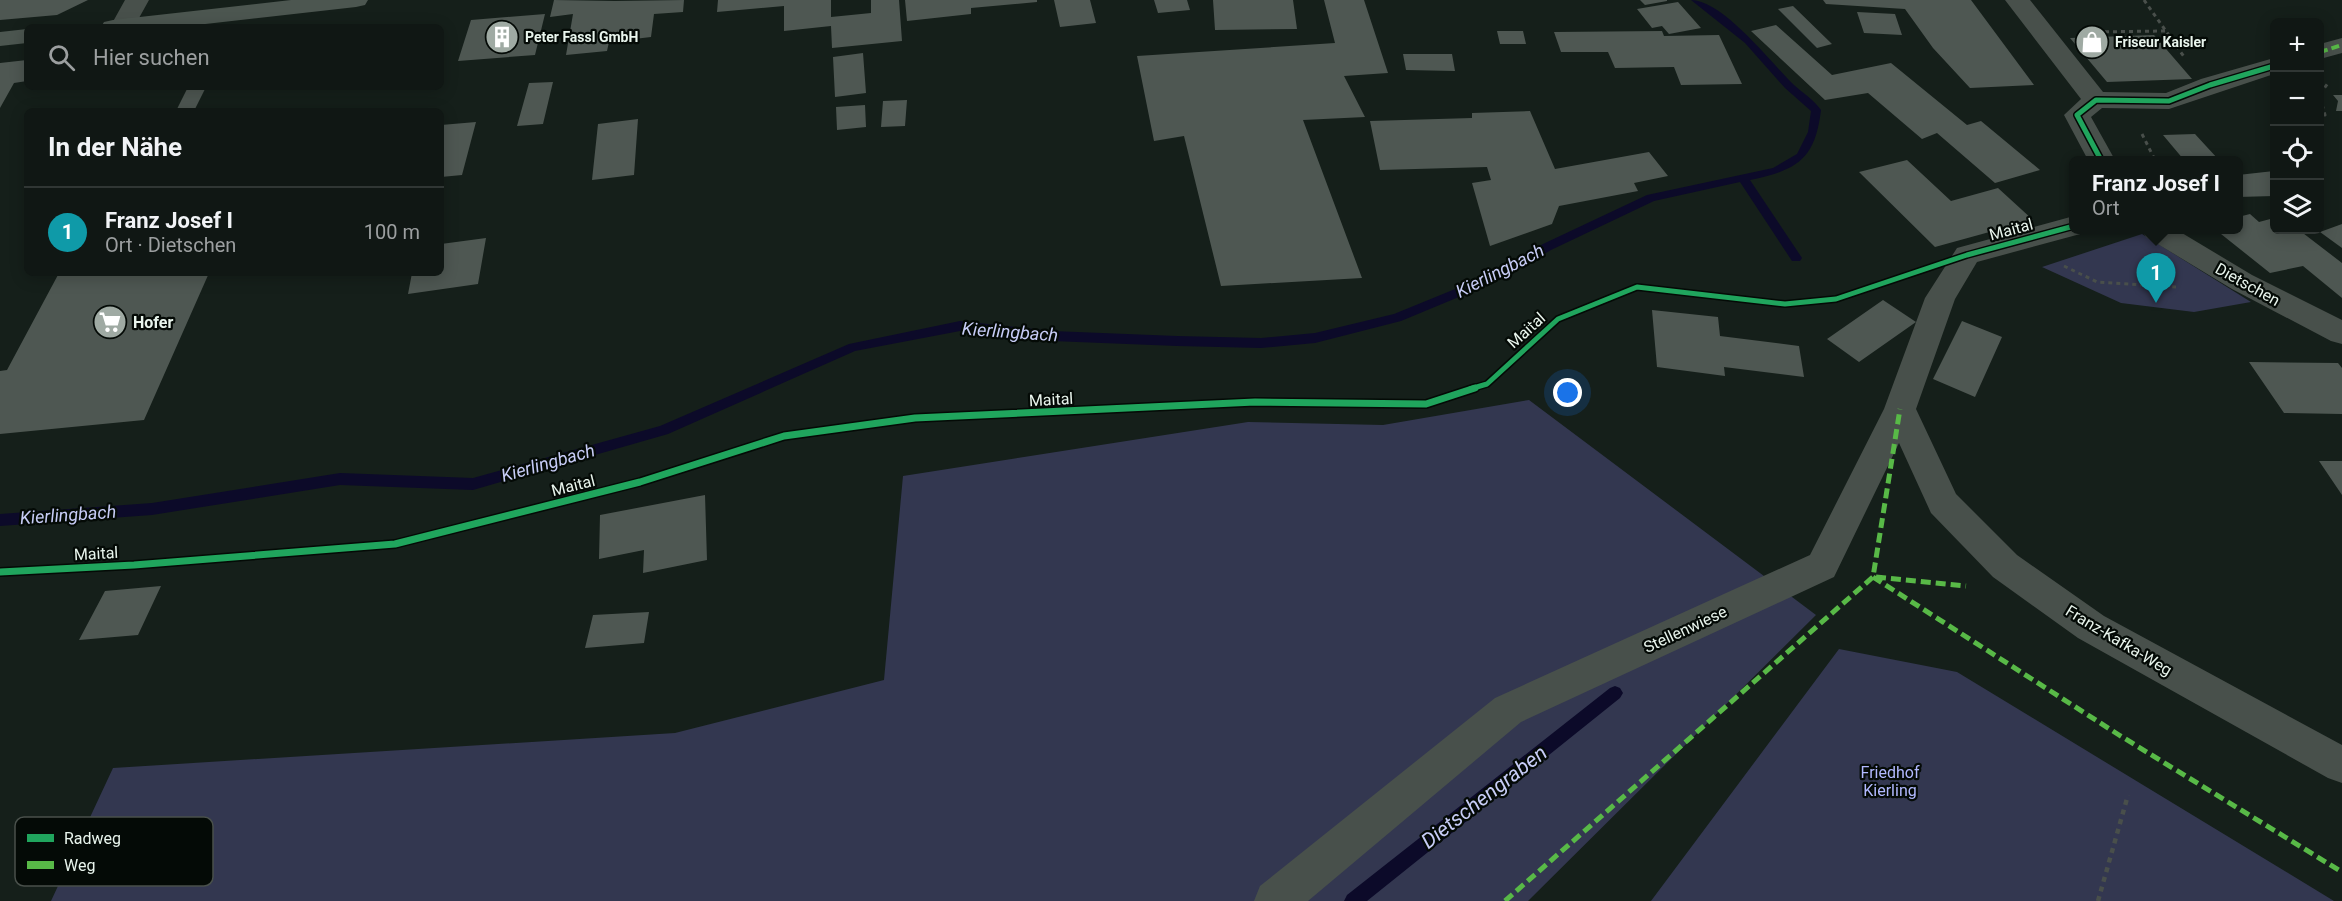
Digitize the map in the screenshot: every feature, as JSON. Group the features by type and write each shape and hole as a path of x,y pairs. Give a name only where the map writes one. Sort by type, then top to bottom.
{"main road":[{"path":"144,24 356,0"},
{"path":"0,39 24,36"}],"street":[{"path":"120,24 137,0"},
{"path":"2017,0 2096,100"},
{"path":"2324,50 2342,45"},
{"path":"2099,156 2077,115 2096,100 2169,101 2210,85 2270,67"},
{"name":"Maital","path":"1967,255 2069,227"},
{"name":"Dietschen","path":"2163,234 2242,282 2342,333"},
{"name":"Stellenwiese","path":"1275,901 1508,710 1822,566 1900,409 1940,298 1967,255"},
{"name":"Franz-Kafka-Weg","path":"1900,409 1942,503 2005,566 2091,627 2342,765"}],"path":[{"path":"2144,0 2180,52"},
{"path":"2043,33 2165,31"},
{"path":"2023,240 2056,262 2097,282 2185,287 2242,282"},
{"path":"2098,901 2128,795"}],"green space":[{"path":"2142,234 2251,302 2194,312 2121,303 2042,267"},
{"path":"1529,400 1816,615 1528,901 51,901 58,886 213,886 213,817 90,817 113,768 675,733 884,680 903,476 1248,422 1383,425"},
{"name":"Friedhof Kierling","path":"1839,649 1957,672 2334,901 1651,901"}],"building":[{"path":"0,0 88,0 57,15 0,20"},
{"path":"554,0 684,0 683,12 654,14 651,37 609,42 607,51 566,55 573,14 550,17"},
{"path":"718,0 831,0 831,17 871,13 871,0 899,0 902,41 832,48 831,26 784,31 784,6 717,12"},
{"path":"905,0 1037,0 1037,2 971,8 971,14 907,21"},
{"path":"1054,0 1090,0 1096,23 1060,27"},
{"path":"1154,0 1187,0 1190,10 1158,13"},
{"path":"1213,0 1293,0 1297,29 1215,30"},
{"path":"1324,0 1364,0 1388,73 1344,76 1365,117 1303,120 1362,278 1221,286 1184,136 1154,141 1137,56 1335,43"},
{"path":"1640,0 1667,0 1667,1 1645,5"},
{"path":"1823,0 1971,0 2034,85 1970,88 1933,48 1905,9 1826,4"},
{"path":"1678,2 1701,28 1669,34 1662,26 1652,28 1637,9"},
{"path":"1793,6 1832,44 1817,48 1778,9"},
{"path":"1857,12 1895,14 1902,35 1864,33"},
{"name":"Peter Fassl GmbH","path":"545,14 535,55 458,61 471,20"},
{"path":"1776,25 1832,75 1891,63 1967,125 1981,121 2040,170 1995,183 1937,133 1922,139 1868,93 1825,100 1751,31"},
{"path":"1497,31 1523,31 1526,44 1500,44"},
{"path":"1662,31 1664,36 1719,35 1742,84 1681,85 1674,67 1615,68 1608,52 1561,52 1554,32"},
{"path":"2154,35 2192,79 2107,82 2070,38"},
{"path":"863,53 866,93 835,97 833,57"},
{"path":"1403,54 1452,54 1455,71 1406,70"},
{"path":"24,60 24,81 14,83 0,108 0,63"},
{"path":"553,82 543,124 517,126 529,83"},
{"path":"186,90 204,90 196,108 178,108"},
{"path":"2333,95 2342,95 2342,111 2336,111 2338,101"},
{"path":"907,100 905,126 881,127 883,101"},
{"path":"865,105 866,127 837,130 836,107"},
{"path":"1530,111 1555,169 1649,152 1668,176 1634,183 1638,191 1559,206 1552,224 1490,246 1472,183 1491,180 1487,167 1380,170 1370,121 1472,118 1472,113"},
{"path":"638,119 634,175 592,180 598,124"},
{"path":"476,122 462,175 444,177 444,125"},
{"path":"2195,134 2215,156 2181,156 2163,135"},
{"path":"1907,160 1951,201 1998,188 2033,220 1935,247 1859,172"},
{"path":"2270,171 2270,196 2243,197 2243,174"},
{"path":"2250,214 2259,222 2270,219 2270,234 2304,234 2342,263 2342,298 2303,266 2270,273 2221,234 2243,234 2243,216"},
{"path":"2342,224 2342,248 2323,234 2324,231"},
{"path":"486,238 478,284 408,294 411,276 444,276 444,244"},
{"name":"Hofer","path":"57,276 208,276 144,420 0,434 0,371 7,370"},
{"path":"1883,300 1916,322 1859,362 1827,339"},
{"path":"1652,310 1718,317 1720,336 1799,346 1804,377 1724,367 1725,376 1657,367"},
{"path":"1962,321 2002,337 1975,397 1933,379"},
{"path":"2249,362 2338,363 2342,368 2342,414 2284,413"},
{"path":"2319,461 2342,461 2342,495"},
{"path":"705,495 707,560 643,573 644,550 599,559 600,515"},
{"path":"161,586 138,635 79,640 105,591"},
{"path":"649,612 644,643 585,648 593,615"}],"waterway":[{"name":"Kierlingbach","path":"1696,0 1749,41 1789,86 1816,110 1813,132 1801,156 1776,171 1743,178"},
{"name":"Kierlingbach","path":"0,520 152,509 340,479 473,484 663,430 853,347 960,326 1052,336 1177,341 1261,343 1315,338 1397,318 1491,279 1547,247 1651,198 1743,178"},
{"name":"Dietschengraben","path":"1743,178 1796,258"},
{"name":"Dietschengraben","path":"1353,901 1615,693"}],"marked path":[{"path":"2324,51 2342,45"},
{"path":"1505,901 1873,577 1900,409"},
{"path":"1873,577 2119,735 2342,872"},
{"path":"1876,577 1966,586"}],"cycle path":[{"path":"2099,156 2077,115 2096,100 2169,101 2210,85 2270,67"},
{"path":"0,572 134,565 395,544 640,482 784,436 915,418 1255,402 1426,404 1487,384 1558,319 1637,287 1785,304 1836,299 1967,255 2069,227"}],"place":[{"name":"Peter Fassl GmbH","path":"502,37"},
{"name":"Friseur Kaisler","path":"2092,42"},
{"name":"Franz Josef I","path":"2156,303"},
{"name":"Hofer","path":"110,322"}]}
